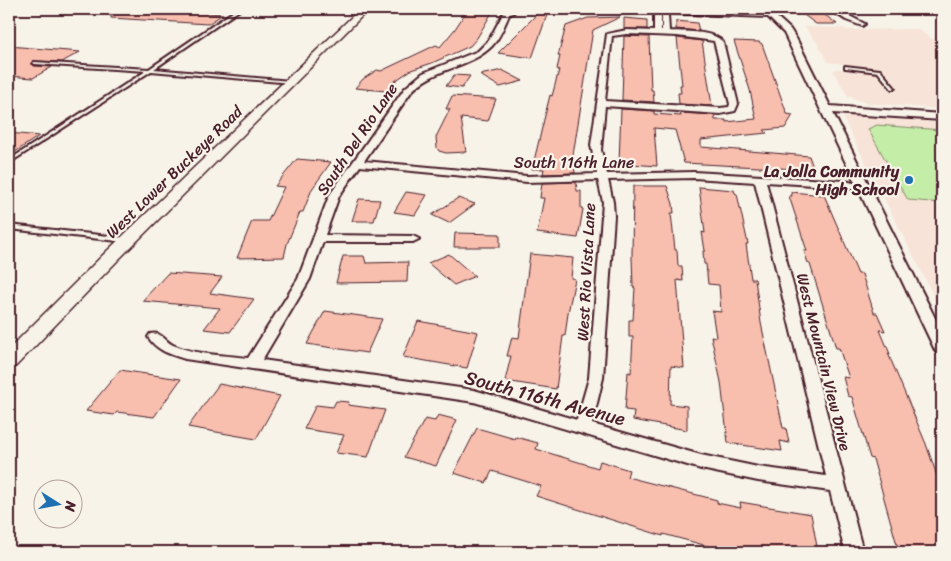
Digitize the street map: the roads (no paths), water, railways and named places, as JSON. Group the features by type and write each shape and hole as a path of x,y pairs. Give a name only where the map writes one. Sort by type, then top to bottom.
{"main road":[{"name":"West Lower Buckeye Road","path":"9,361 129,240 365,9"}],"street":[{"path":"611,9 726,16 767,12 792,37 942,348"},
{"path":"832,9 848,19 862,24"},
{"name":"South Del Rio Lane","path":"252,364 304,279 330,205 410,86 424,76 477,54 490,44 508,10"},
{"path":"601,103 714,111 732,109 734,104 719,42 713,38 658,33 658,15 661,12"},
{"path":"661,12 665,15 666,34"},
{"name":"West Rio Vista Lane","path":"583,428 596,378 608,216 608,202 596,150 609,36 614,32 658,33"},
{"path":"458,62 472,66"},
{"path":"827,109 942,117"},
{"name":"South 116th Lane","path":"357,163 521,178 694,175 791,182 808,187 848,190 866,189"},
{"name":"West Mountain View Drive","path":"760,180 854,552"},
{"path":"318,238 413,239"},
{"name":"South 116th Avenue","path":"155,337 166,348 175,351 474,396 655,450 729,468 837,484"}],"lane":[{"path":"9,162 239,9"},
{"path":"35,63 150,70 291,82"},
{"path":"846,67 879,71 892,88"},
{"path":"9,226 129,240"}],"place":[{"name":"La Jolla Community High School","path":"909,180"}]}
